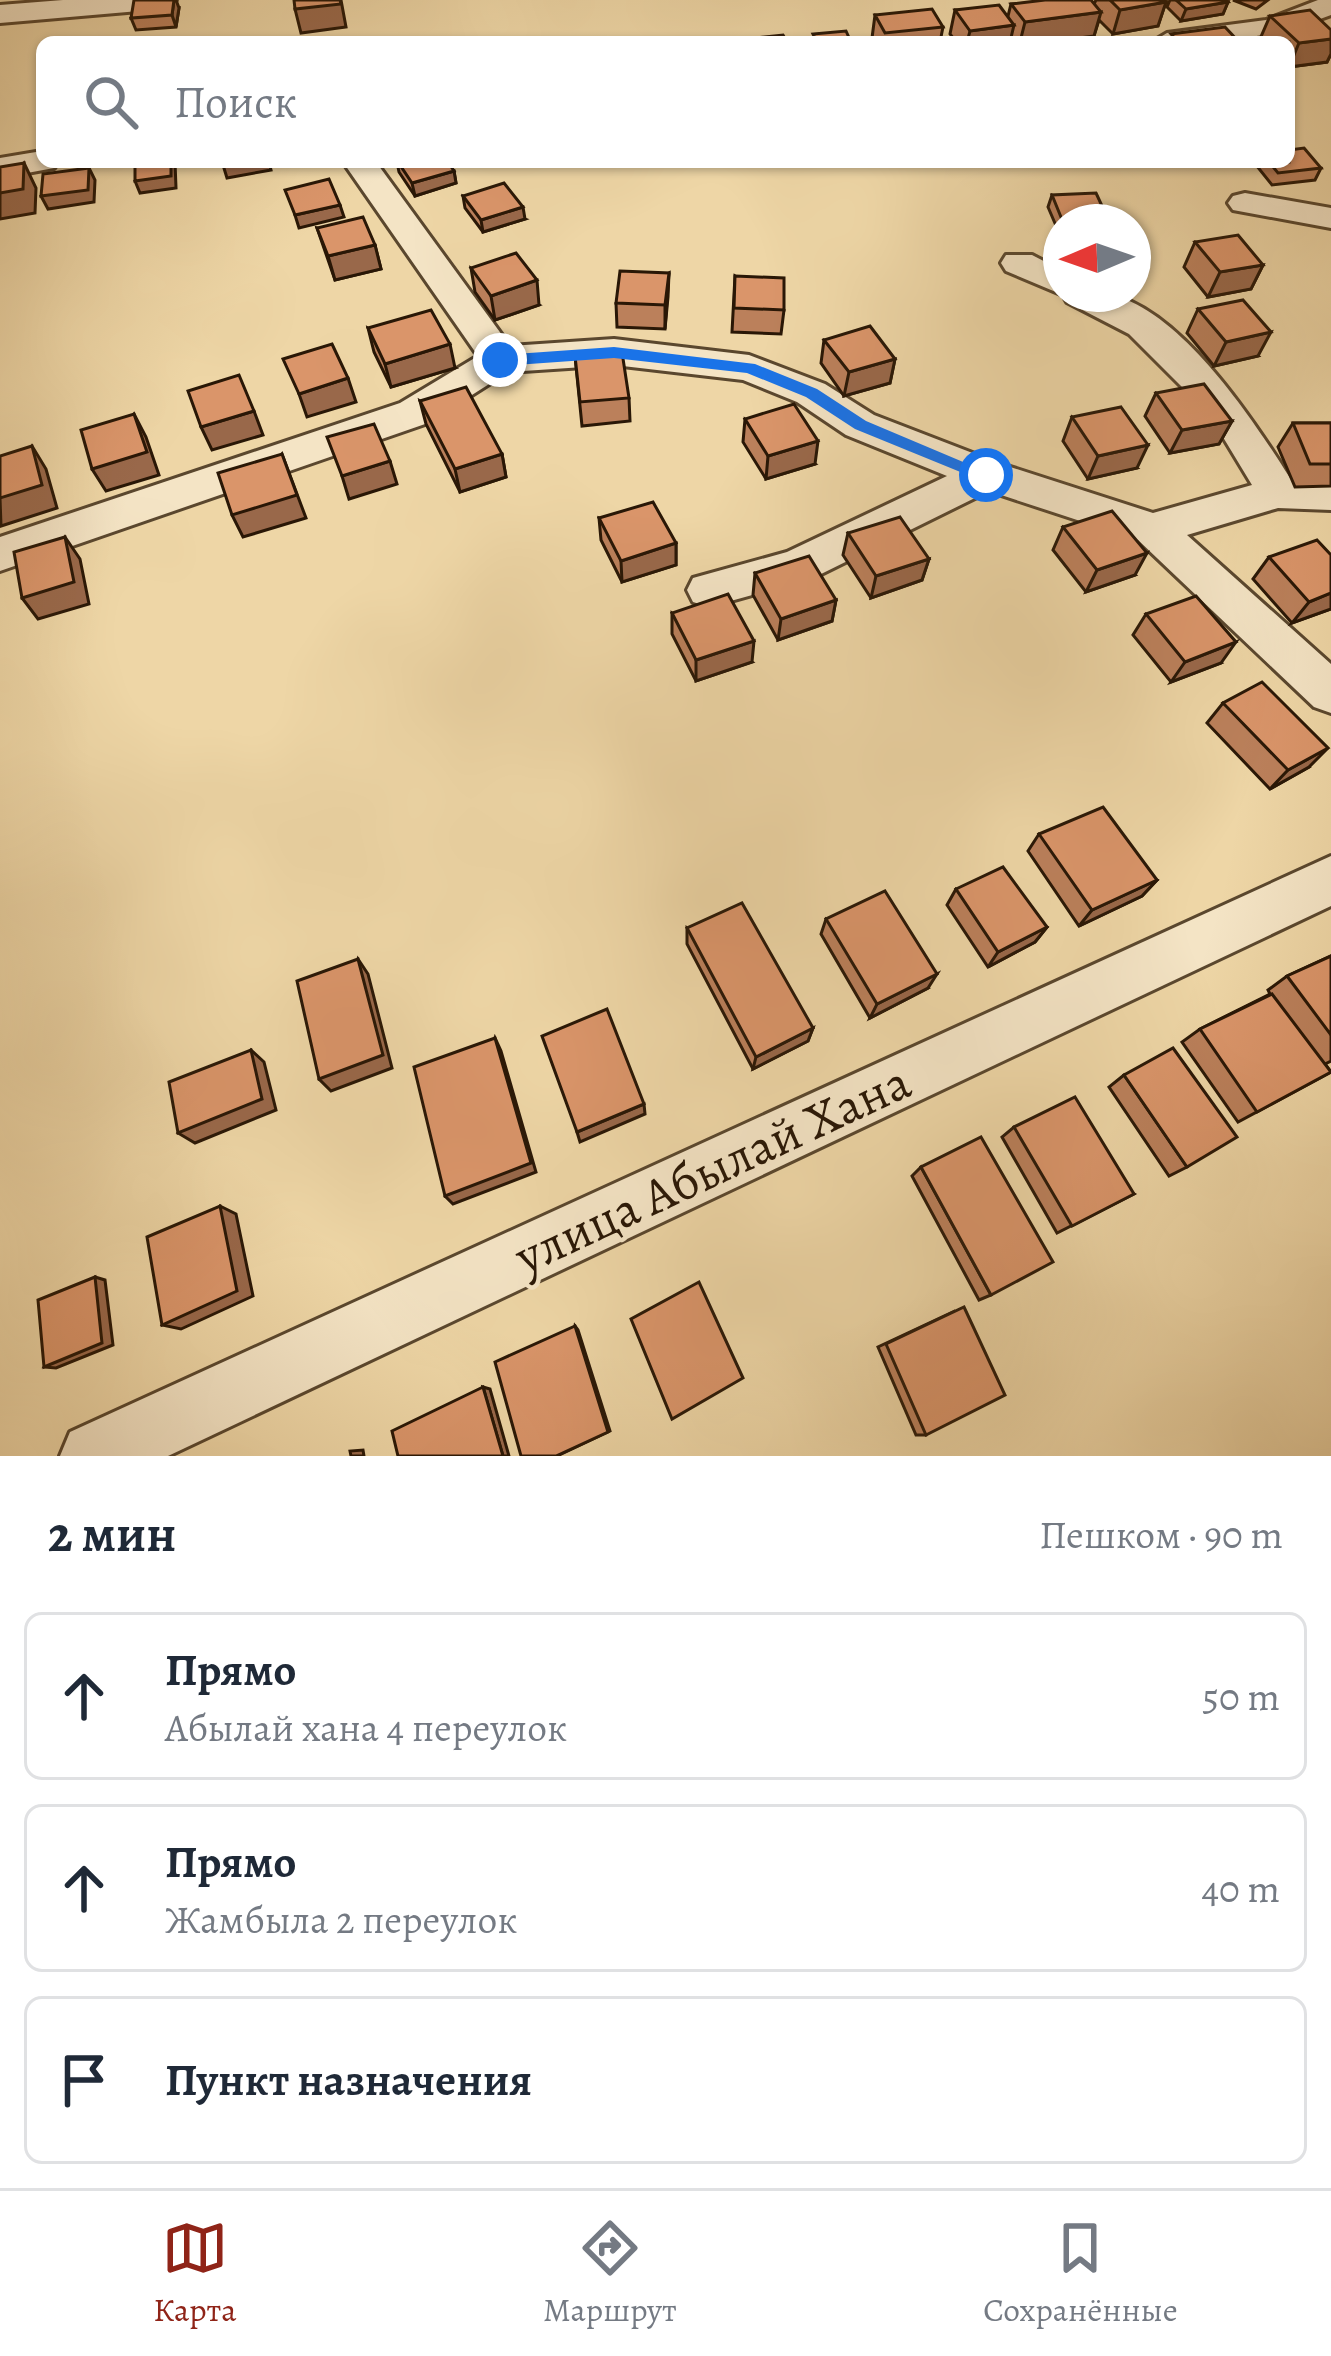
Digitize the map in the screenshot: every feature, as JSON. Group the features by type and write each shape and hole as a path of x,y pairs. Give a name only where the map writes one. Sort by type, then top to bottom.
{"street":[{"path":"0,14 163,0"},
{"path":"1212,36 1272,28 1331,4"},
{"path":"0,167 36,162"},
{"path":"363,168 500,360"},
{"path":"1245,202 1331,218"},
{"path":"1019,263 1043,275"},
{"path":"1116,312 1142,325 1223,404 1278,493"},
{"path":"0,554 414,413 500,360 614,352 749,368 812,393 860,425 986,475 1153,529 1331,693"},
{"path":"709,590 798,566 986,475"},
{"path":"1153,529 1278,493 1331,495"},
{"name":"улица Абылай Хана","path":"94,1456 1331,880"}],"building":[{"path":"134,0 174,0 172,15 131,18"},
{"path":"294,0 340,0 341,4 295,9"},
{"path":"1091,0 1101,12 1025,22 1011,4"},
{"path":"1110,0 1164,0 1166,2 1120,10"},
{"path":"1176,0 1226,0 1228,2 1186,9"},
{"path":"999,5 1014,25 970,31 955,10"},
{"path":"932,9 943,27 885,33 875,15"},
{"path":"1310,10 1331,30 1331,39 1299,43 1270,16"},
{"path":"1225,27 1233,36 1173,36"},
{"path":"846,31 848,36 814,36"},
{"path":"1304,148 1321,168 1278,173 1274,168 1295,168 1295,149"},
{"path":"24,163 23,189 0,193 0,167"},
{"path":"89,168 88,190 41,196 43,174"},
{"path":"135,168 171,168 171,176 135,181"},
{"path":"402,168 454,171 412,183"},
{"path":"329,179 340,205 295,215 285,190"},
{"path":"504,183 523,207 481,220 463,196"},
{"path":"1096,193 1101,204 1056,204 1052,195"},
{"path":"363,217 375,245 328,256 317,228"},
{"path":"1238,235 1263,265 1220,272 1195,242"},
{"path":"516,253 537,280 491,296 471,268"},
{"path":"620,271 669,273 665,305 616,303"},
{"path":"735,276 784,278 784,310 734,308"},
{"path":"1243,300 1271,332 1226,342 1198,309"},
{"path":"431,310 450,344 385,364 368,328"},
{"path":"870,326 895,359 849,372 824,340"},
{"path":"332,344 348,378 299,394 283,359"},
{"path":"622,352 629,398 580,402 575,356"},
{"path":"239,375 254,411 201,427 188,391"},
{"path":"1204,384 1232,421 1182,430 1156,393"},
{"path":"466,387 502,454 455,469 420,401"},
{"path":"794,404 818,441 768,456 745,419"},
{"path":"1121,407 1148,445 1098,456 1072,417"},
{"path":"134,414 147,452 92,469 81,430"},
{"path":"1293,423 1331,423 1331,464 1310,464"},
{"path":"374,424 390,461 342,476 327,437"},
{"path":"32,446 42,485 0,498 0,456"},
{"path":"282,454 297,495 232,515 218,473"},
{"path":"653,502 676,543 621,561 599,518"},
{"path":"1112,511 1147,553 1097,570 1063,527"},
{"path":"900,517 929,559 876,576 848,533"},
{"path":"65,537 74,582 22,598 14,552"},
{"path":"1317,540 1331,555 1331,593 1309,602 1269,557"},
{"path":"809,556 836,600 781,619 755,573"},
{"path":"728,594 754,641 696,660 672,613"},
{"path":"1196,596 1236,642 1185,662 1146,614"},
{"path":"1262,682 1328,748 1288,770 1223,703"},
{"path":"1103,807 1157,880 1092,910 1039,834"},
{"path":"1003,867 1047,927 998,952 956,889"},
{"path":"885,891 937,974 877,1004 826,919"},
{"path":"742,903 813,1028 756,1057 687,928"},
{"path":"1331,956 1331,1035 1287,976"},
{"path":"358,959 383,1055 319,1079 297,981"},
{"path":"1272,994 1331,1072 1257,1112 1200,1029"},
{"path":"607,1009 644,1104 577,1132 542,1036"},
{"path":"495,1038 531,1163 445,1196 414,1067"},
{"path":"1173,1048 1237,1137 1187,1167 1124,1075"},
{"path":"251,1050 262,1099 178,1133 169,1082"},
{"path":"1075,1097 1134,1194 1072,1226 1014,1127"},
{"path":"981,1137 1053,1262 991,1295 921,1167"},
{"path":"220,1206 237,1291 162,1325 147,1237"},
{"path":"95,1277 102,1343 44,1367 38,1300"},
{"path":"699,1282 743,1378 672,1419 631,1319"},
{"path":"964,1307 1005,1395 926,1435 886,1344"},
{"path":"575,1326 608,1432 556,1456 521,1456 495,1362"},
{"path":"483,1387 503,1456 398,1456 392,1431"}],"route":[{"path":"500,360 614,352 749,368 812,393 860,425 986,475"}]}
